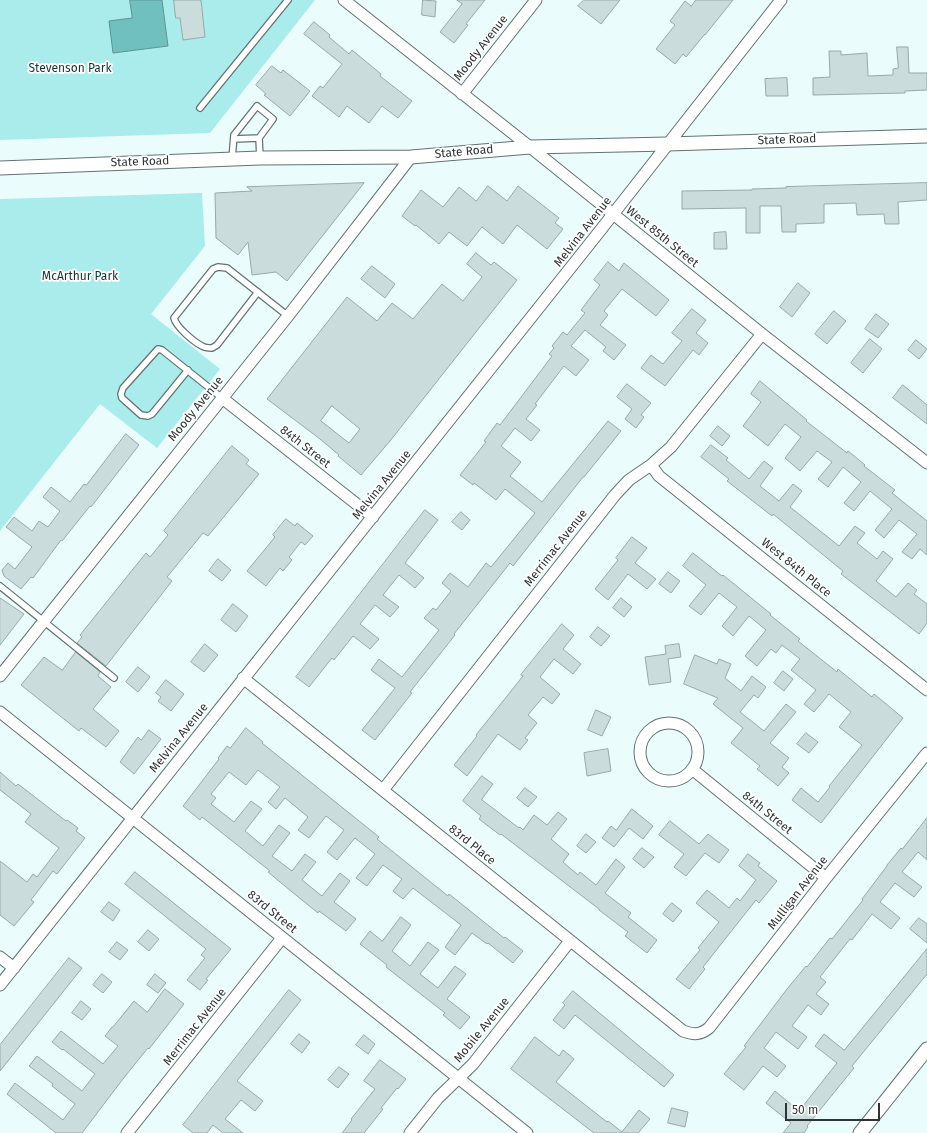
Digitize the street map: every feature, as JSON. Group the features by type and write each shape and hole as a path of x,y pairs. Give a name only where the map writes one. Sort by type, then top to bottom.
{"street":[{"name":"West 85th Street","path":"344,0 530,147 762,334 927,463"},
{"name":"Moody Avenue","path":"462,94 536,0"},
{"name":"Melvina Avenue","path":"0,985 132,817 373,517 781,0"},
{"name":"State Road","path":"0,168 260,158 411,157 530,147 927,136"},
{"name":"Moody Avenue","path":"0,676 288,316 411,157"},
{"name":"Merrimac Avenue","path":"383,790 615,495 629,480 671,447 762,334"},
{"name":"84th Street","path":"222,398 373,517"},
{"name":"West 84th Place","path":"651,464 659,476 927,690"},
{"name":"83rd Place","path":"243,678 683,1031"},
{"name":"83rd Street","path":"0,712 527,1133"},
{"path":"666,722 682,726 692,734 697,745 698,754 692,769 686,776 678,780 660,780 652,775 645,769 639,752 644,735 650,729 666,722"},
{"name":"Mulligan Avenue","path":"683,1031 691,1034 698,1034 709,1028 826,878 927,753"},
{"name":"84th Street","path":"692,769 826,878"},
{"name":"Merrimac Avenue","path":"127,1133 282,938"},
{"name":"Mobile Avenue","path":"410,1133 438,1098 473,1064 570,941"},
{"path":"0,957 14,968"},
{"path":"860,1133 927,1049"}],"lane":[{"path":"200,108 284,1"},
{"path":"232,159 234,135 257,106 273,119 259,138 260,158"},
{"path":"234,139 259,138"},
{"path":"258,292 217,345 212,348 201,346 174,321 174,318 213,269 218,267 227,268 258,292 288,316"},
{"path":"188,370 152,414 148,416 141,414 122,398 121,394 123,388 158,349 162,350 188,370 222,398"},
{"path":"0,586 114,678"}],"green space":[{"name":"Stevenson Park","path":"0,0 315,0 210,133 0,140"},
{"name":"McArthur Park","path":"202,193 205,246 151,314 220,369 157,448 100,404 0,531 0,199"}],"shaded area":[{"path":"130,0 162,0 168,46 113,53 109,21 132,18"}],"building":[{"path":"174,0 201,0 205,37 183,40 180,18 176,18"},
{"path":"423,0 436,1 435,17 422,15"},
{"path":"457,0 485,0 466,24 468,25 454,43 440,32 462,4"},
{"path":"584,0 620,0 601,24 578,6"},
{"path":"696,0 733,0 686,57 683,54 675,64 656,49 675,25 670,21 685,1 691,6"},
{"path":"314,22 330,35 329,37 349,54 352,50 381,74 380,76 412,101 398,118 382,106 369,123 347,106 339,117 312,96 320,86 323,88 342,64 304,34"},
{"path":"897,47 908,47 909,73 927,73 927,90 905,91 905,93 813,95 813,78 830,77 829,51 841,51 841,55 867,53 868,76 893,75 893,69 898,68"},
{"path":"272,66 281,73 283,70 310,91 290,116 264,95 266,94 256,85"},
{"path":"787,78 788,96 766,96 765,79"},
{"path":"364,183 287,281 276,272 252,275 248,242 238,255 216,238 215,193 252,191 247,187"},
{"path":"927,183 927,200 898,202 899,224 885,224 884,214 857,215 856,203 824,204 824,223 796,224 796,232 782,232 781,206 760,206 760,233 746,233 746,208 682,209 682,191 752,190 786,187"},
{"path":"488,186 507,201 518,186 559,218 555,223 563,229 547,249 517,225 503,244 482,227 467,246 449,232 439,244 416,225 415,226 402,216 421,190 443,207 459,187 476,201"},
{"path":"726,232 727,249 714,249 714,233"},
{"path":"476,253 491,265 494,262 517,280 390,441 361,475 320,439 267,399 347,297 377,321 392,303 413,319 442,284 463,301 482,277 467,264","holes":["332,406 360,429 349,443 321,421"]},
{"path":"608,262 619,271 624,263 669,300 656,316 622,289 604,311 608,315 600,325 626,345 614,360 603,351 606,347 585,330 571,346 589,360 576,376 564,366 535,404 537,405 526,419 540,430 531,441 515,428 501,446 521,462 510,476 542,502 608,421 621,431 513,566 510,563 454,634 455,635 410,692 412,693 375,740 362,730 395,688 371,670 379,659 402,677 439,630 424,618 433,608 436,610 451,591 442,583 450,573 468,587 486,563 491,567 535,513 505,489 496,500 474,483 473,485 460,475 486,442 484,441 497,423 500,425 552,356 549,354 554,348 552,346 563,332 567,335 585,313 581,310 600,285 594,280"},
{"path":"372,266 395,284 385,298 361,279"},
{"path":"798,283 810,293 792,317 780,307"},
{"path":"692,309 706,320 696,333 708,343 699,355 693,350 665,386 641,368 651,355 663,364 682,341 672,333"},
{"path":"834,311 846,321 827,344 815,334"},
{"path":"876,314 889,324 878,338 865,329"},
{"path":"870,339 882,349 863,373 851,363"},
{"path":"916,340 927,349 919,359 908,350"},
{"path":"760,381 807,420 806,421 847,453 848,451 865,465 864,466 895,490 892,493 927,521 927,555 920,549 912,559 902,552 917,534 899,520 884,538 875,530 892,509 870,491 854,511 844,503 861,482 843,467 828,487 818,479 832,462 817,451 800,471 785,458 801,437 785,424 768,446 743,426 761,402 751,394"},
{"path":"627,384 651,403 641,415 644,417 636,428 625,419 632,409 617,397"},
{"path":"903,385 927,405 927,424 893,398"},
{"path":"718,426 730,436 722,446 710,436"},
{"path":"126,434 139,445 91,507 90,506 62,541 61,540 33,578 31,577 21,589 4,576 2,570 8,563 15,569 32,547 6,527 14,517 32,531 39,521 48,527 60,511 43,497 51,487 70,502 84,484 86,485"},
{"path":"711,445 728,458 726,460 749,479 764,461 773,468 760,486 779,501 793,484 802,491 790,507 839,546 855,526 865,533 857,543 877,559 883,551 893,559 876,581 896,597 908,583 917,590 914,594 927,604 927,623 919,634 841,574 843,571 773,514 772,516 727,481 729,479 701,457"},
{"path":"232,446 249,460 246,464 259,474 208,536 203,533 167,577 172,581 106,666 77,643 82,637 80,635 146,553 150,557 168,535 164,531"},
{"path":"425,510 438,520 405,563 424,578 415,588 399,575 383,595 399,607 390,617 375,605 360,624 379,639 370,649 353,636 334,660 332,658 309,687 296,677"},
{"path":"461,512 470,520 462,530 452,522"},
{"path":"286,519 295,526 297,523 313,536 305,545 301,542 289,557 292,560 283,571 280,568 266,586 247,571 275,537 273,535"},
{"path":"632,537 647,548 635,563 656,579 647,589 628,574 608,600 595,589 618,560 616,558"},
{"path":"693,553 771,614 770,615 800,639 798,641 837,672 838,669 872,697 874,694 903,718 821,823 792,800 801,788 818,802 862,745 839,727 851,712 829,694 814,712 804,704 816,690 791,670 800,659 782,645 776,653 771,649 757,666 745,656 766,630 749,616 733,636 722,626 737,607 719,593 701,615 689,606 706,585 683,566"},
{"path":"218,559 231,570 222,581 209,571"},
{"path":"668,572 680,581 671,593 659,584"},
{"path":"0,598 24,614 0,645"},
{"path":"621,598 632,607 624,617 613,608"},
{"path":"233,604 248,616 236,632 221,620"},
{"path":"562,624 574,635 563,649 581,664 573,674 554,659 540,677 560,694 552,704 543,697 528,715 537,723 525,738 528,740 520,750 498,734 467,776 454,765 523,676 521,675"},
{"path":"598,627 610,636 601,646 590,637"},
{"path":"205,644 218,655 204,672 191,662"},
{"path":"679,644 681,657 668,659 671,682 649,685 645,657 666,654 665,646"},
{"path":"76,652 100,672 98,676 111,687 93,709 119,731 106,747 81,728 79,731 21,685 44,657 62,670"},
{"path":"695,655 717,664 719,659 731,664 725,678 741,691 752,676 766,687 758,698 754,695 740,712 764,731 786,704 796,712 770,743 789,758 782,767 789,773 778,786 757,769 760,766 731,743 743,728 713,704 718,698 684,684"},
{"path":"138,667 150,677 138,692 126,682"},
{"path":"783,671 793,679 784,691 774,683"},
{"path":"166,680 184,694 171,711 158,701 161,697 156,693"},
{"path":"596,710 611,717 602,736 588,730"},
{"path":"246,728 263,742 262,743 379,837 377,839 448,896 449,894 504,938 505,937 523,951 513,963 488,943 487,944 472,933 455,955 445,947 461,925 413,888 403,899 393,891 402,879 383,865 367,886 356,878 375,854 355,838 337,860 327,852 344,830 326,816 309,838 298,830 308,817 285,798 276,809 268,802 280,787 258,770 246,785 229,772 211,794 216,798 211,804 234,822 251,801 262,809 245,831 263,846 279,825 290,833 272,856 292,871 305,854 316,862 302,880 322,896 340,873 350,881 334,902 356,919 346,931 319,911 318,913 268,872 270,871 202,817 200,820 183,806 219,759 218,758 227,746 230,748"},
{"path":"149,730 161,739 134,774 120,762 138,737 141,740"},
{"path":"806,733 818,742 809,753 797,744"},
{"path":"608,749 611,771 587,776 584,753"},
{"path":"0,772 16,786 18,784 66,821 67,820 78,828 76,831 85,838 57,874 53,871 31,900 34,902 14,926 0,915 0,861 27,882 33,874 37,877 59,848 25,822 31,814 0,790"},
{"path":"482,776 493,784 482,800 519,828 520,827 523,830 534,815 547,825 558,812 567,819 551,839 569,854 563,862 578,875 580,872 596,885 616,859 625,867 605,893 631,913 628,917 657,940 647,953 625,936 628,932 501,834 500,835 479,819 481,816 463,801"},
{"path":"525,788 537,797 528,807 517,798"},
{"path":"632,809 653,826 643,839 629,828 614,847 602,838 611,826 616,830"},
{"path":"927,818 927,860 918,852 902,872 922,887 914,897 895,883 880,902 900,918 891,929 872,914 820,977 826,982 816,994 829,1004 821,1015 808,1005 792,1026 807,1037 798,1049 776,1032 764,1048 786,1066 777,1077 763,1066 744,1090 724,1074 746,1047 744,1046 787,989 830,938 832,939 863,900 862,899 887,865"},
{"path":"670,821 699,844 708,834 729,850 719,863 705,853 686,876 674,867 684,854 659,835"},
{"path":"586,834 596,842 586,853 577,846"},
{"path":"642,848 654,857 644,868 633,859"},
{"path":"748,854 760,863 758,866 777,881 759,903 756,900 703,967 705,969 689,989 676,979 700,950 698,948 719,922 696,903 707,890 729,908 737,898 740,901 756,880 739,866"},
{"path":"135,872 231,949 206,979 208,980 200,990 187,980 205,958 201,955 206,949 125,884"},
{"path":"109,902 120,910 113,921 101,912"},
{"path":"672,903 682,911 673,922 663,914"},
{"path":"401,917 411,925 392,951 410,966 428,942 439,950 420,974 438,988 455,966 466,974 447,999 470,1017 460,1029 443,1015 445,1013 386,967 387,965 360,944 370,931 382,941"},
{"path":"919,918 927,924 927,943 910,929"},
{"path":"148,930 159,939 149,951 138,942"},
{"path":"117,942 128,950 120,960 109,952"},
{"path":"927,949 927,974 852,1066 854,1068 807,1126 808,1127 804,1133 783,1133 791,1123 766,1103 775,1091 799,1111 837,1063 815,1046 824,1034 844,1050"},
{"path":"69,958 82,968 0,1071 0,1045"},
{"path":"102,974 112,982 103,993 93,985"},
{"path":"155,974 166,983 158,993 147,985"},
{"path":"165,989 184,1004 149,1049 148,1048 126,1075 82,1133 56,1133 7,1094 15,1083 63,1120 75,1104 52,1086 53,1084 29,1066 37,1056 82,1091 95,1074 52,1042 61,1031 103,1064 118,1046 105,1036 112,1027 134,1001 147,1012"},
{"path":"289,990 301,1000 237,1081 263,1101 255,1111 241,1100 225,1119 243,1133 223,1133 213,1125 207,1133 193,1133 183,1125"},
{"path":"573,991 674,1075 664,1087 575,1015 564,1029 553,1020 565,1005 563,1003"},
{"path":"81,1001 91,1009 82,1020 72,1013"},
{"path":"299,1034 310,1042 302,1053 291,1044"},
{"path":"364,1035 375,1044 368,1054 356,1045"},
{"path":"535,1037 559,1056 563,1050 574,1059 556,1082 607,1122 608,1121 622,1132 639,1110 650,1119 638,1133 594,1133 511,1069"},
{"path":"380,1060 406,1079 381,1108 383,1109 364,1133 342,1133 352,1120 351,1119 375,1089 364,1081"},
{"path":"339,1067 349,1074 338,1088 328,1080"},
{"path":"672,1108 688,1112 685,1127 668,1123"}]}
